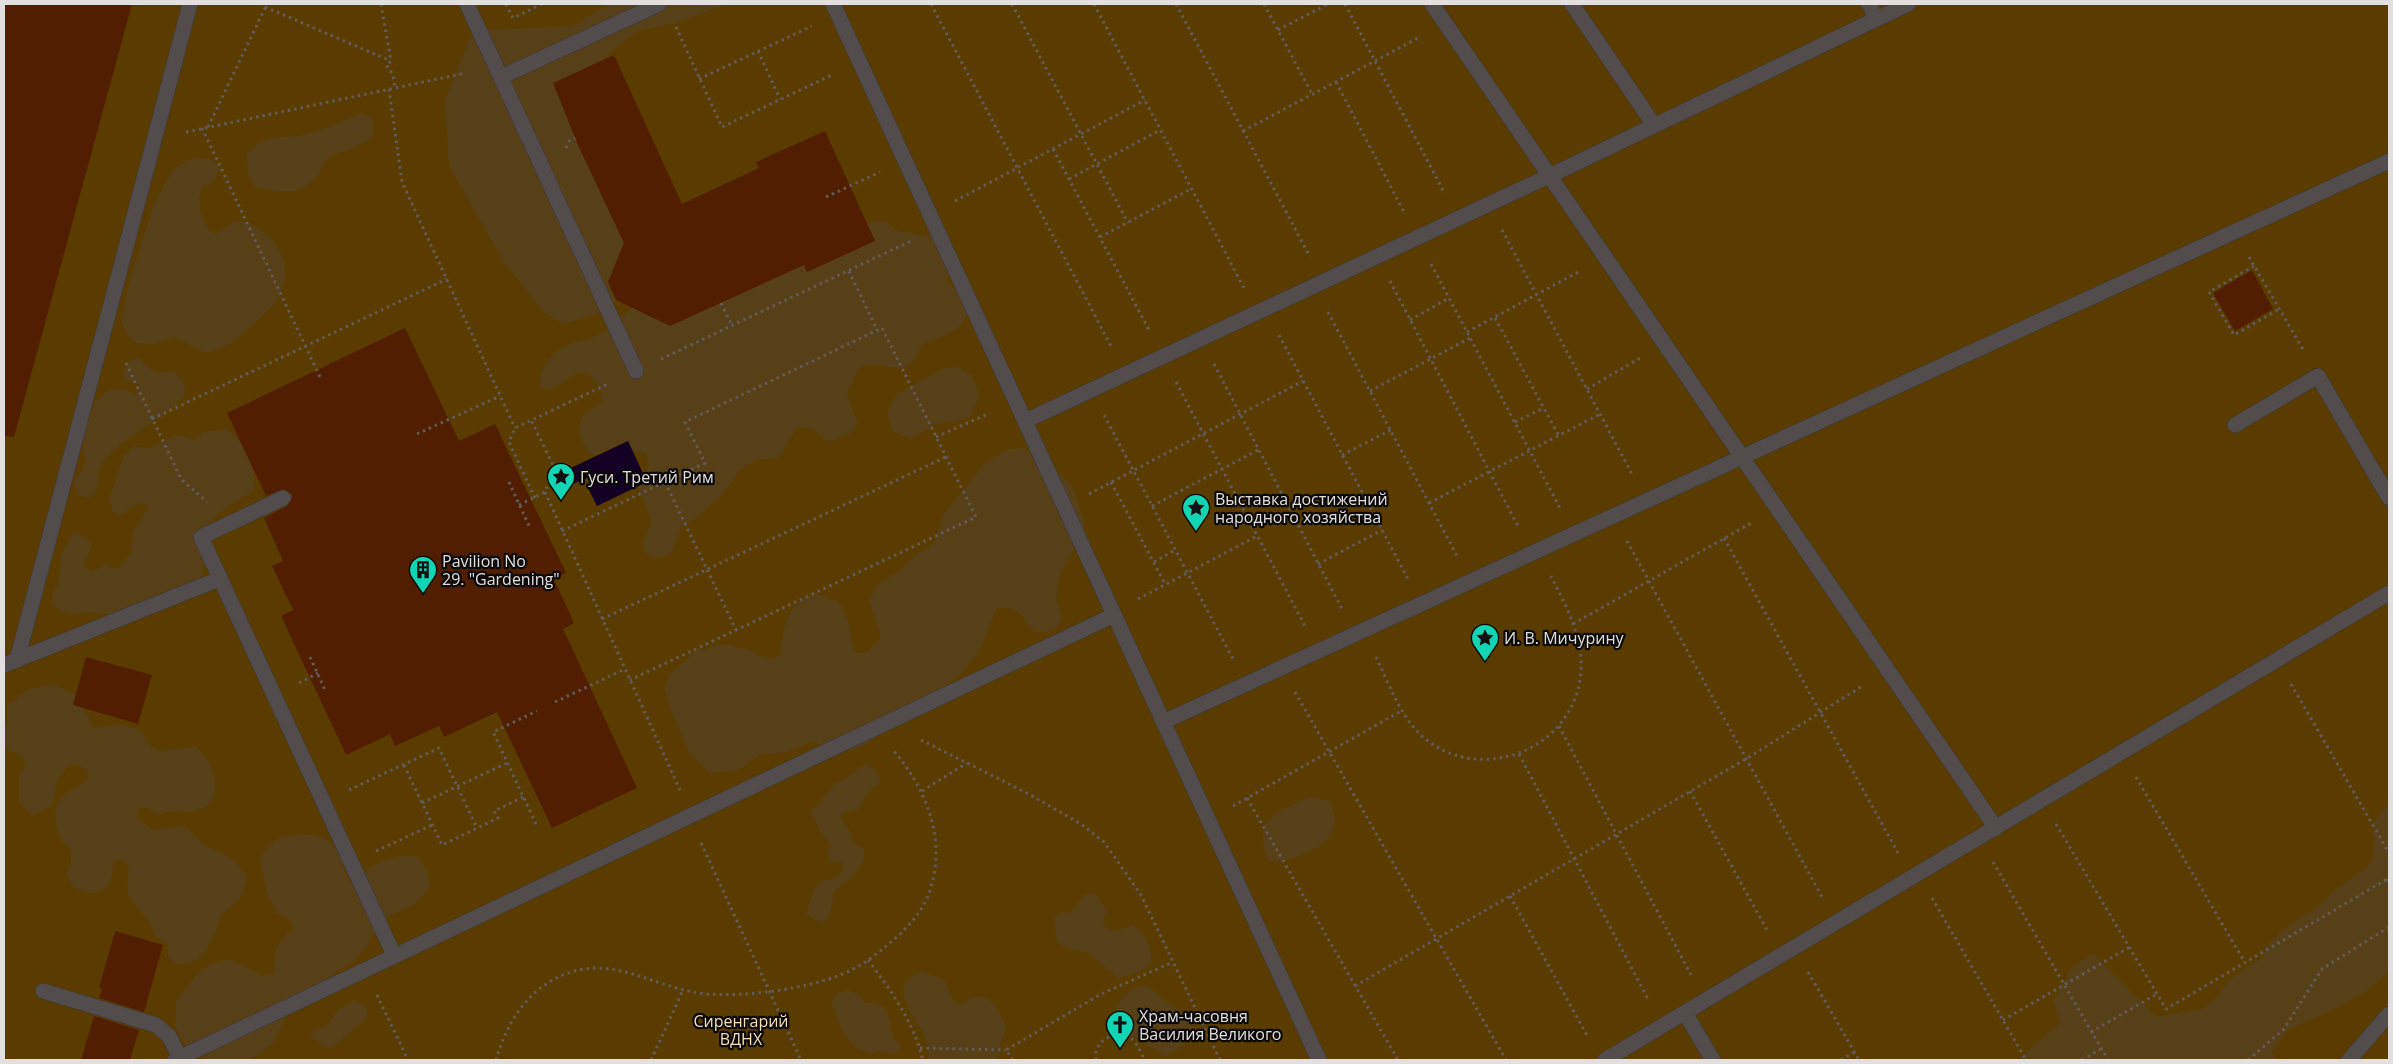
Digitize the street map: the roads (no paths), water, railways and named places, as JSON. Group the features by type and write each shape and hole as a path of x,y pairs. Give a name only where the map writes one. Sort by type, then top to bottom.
{"street":[{"path":"10,663 106,322 190,4"},
{"path":"467,4 636,371"},
{"path":"498,72 659,4"},
{"path":"1432,4 1996,828"},
{"path":"1572,4 1654,125"},
{"path":"1869,4 1876,19"},
{"path":"1025,421 1418,238 1908,4"},
{"path":"836,9 1319,1060"},
{"path":"1163,722 2389,161"},
{"path":"2235,425 2318,376 2389,498"},
{"path":"283,498 201,537 394,955"},
{"path":"10,663 219,579"},
{"path":"1605,1060 2389,593"},
{"path":"43,991 156,1025 169,1036 178,1059 394,955 890,724 1113,614"},
{"path":"1685,1012 1713,1060"},
{"path":"2349,1060 2389,1014"}],"place":[{"name":"Гуси. Третий Рим","path":"561,501"},
{"name":"Выставка достижений народного хозяйства","path":"1196,532"},
{"name":"Pavilion No 29. \"Gardening\"","path":"423,594"},
{"name":"И. В. Мичурину","path":"1485,662"},
{"name":"Храм-часовня Василия Великого","path":"1120,1049"}],"park label":[{"name":"Сиренгарий ВДНХ","path":"741,1030"}]}
